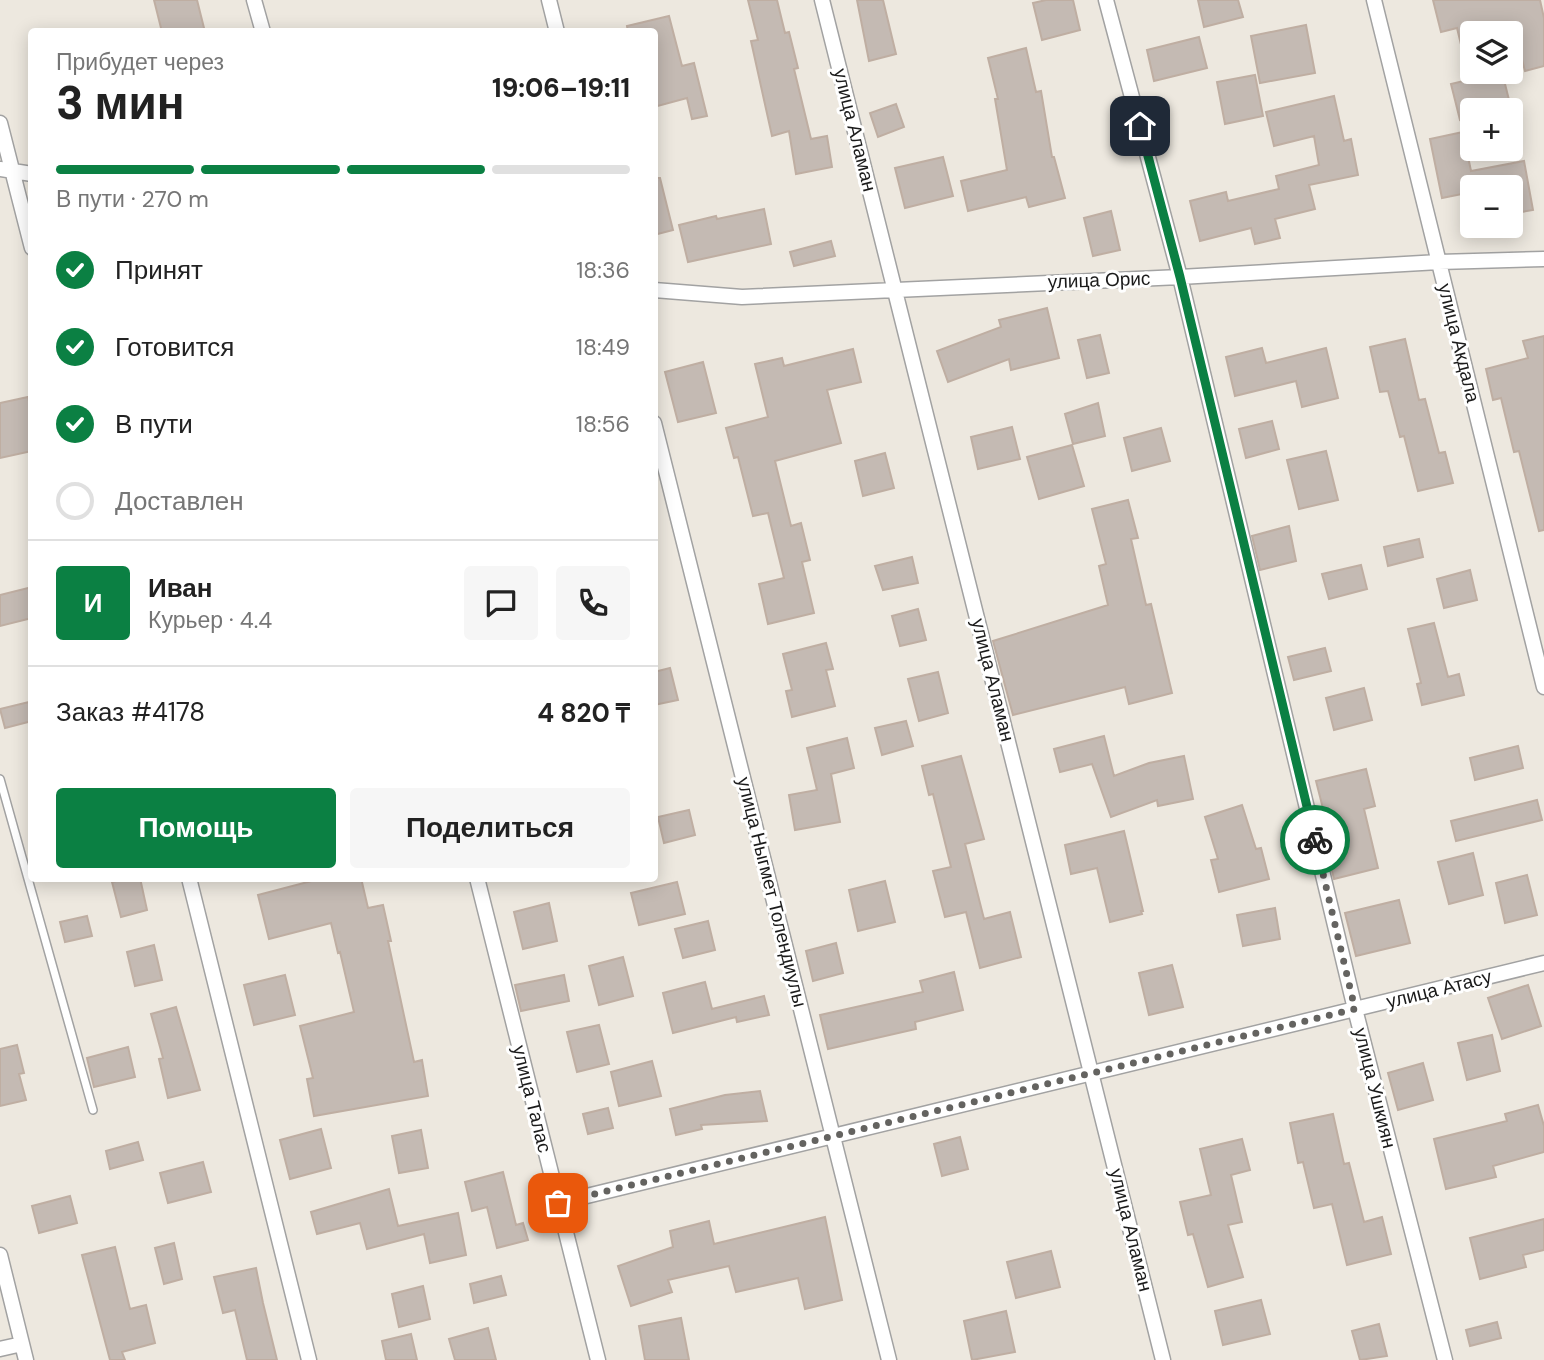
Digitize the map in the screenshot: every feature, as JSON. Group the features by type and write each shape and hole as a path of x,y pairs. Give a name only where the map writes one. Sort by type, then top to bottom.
{"street":[{"path":"254,0 261,28"},
{"path":"549,0 556,28"},
{"name":"улица Аламан","path":"822,0 1163,1360"},
{"name":"улица Ушкиян","path":"1106,0 1180,277 1355,1009 1445,1360"},
{"name":"улица Акдала","path":"1374,0 1544,687"},
{"path":"0,123 6,170 28,236"},
{"path":"6,170 28,173"},
{"name":"улица Орис","path":"658,290 742,297 1544,259"},
{"name":"улица Ныгмет Толендиулы","path":"658,439 889,1360"},
{"path":"190,882 309,1360"},
{"name":"улица Талас","path":"478,882 598,1360"},
{"name":"улица Атасу","path":"558,1203 1544,963"},
{"path":"0,1255 26,1360"},
{"path":"0,1349 22,1344"}],"lane":[{"path":"0,779 28,879"},
{"path":"29,882 93,1110"}],"building":[{"path":"154,0 197,0 204,28 161,28"},
{"path":"748,0 777,0 798,68 794,69 811,139 827,136 832,167 796,174 789,131 772,136 751,41 758,40"},
{"path":"857,0 883,0 896,54 869,61"},
{"path":"1073,0 1080,30 1042,40 1033,3"},
{"path":"1198,0 1238,0 1243,17 1204,27"},
{"path":"1433,0 1540,0 1544,18 1544,66 1525,71 1523,21 1460,21 1460,40 1457,28 1441,32"},
{"path":"669,16 682,66 694,63 707,116 692,119 687,98 658,106 658,28 627,26"},
{"path":"1306,25 1315,73 1260,83 1251,36"},
{"path":"1199,37 1207,68 1154,81 1147,50"},
{"path":"1026,48 1036,92 1041,91 1052,157 1065,198 1029,207 1026,197 968,211 961,181 1007,170 995,99 998,99 988,58"},
{"path":"1255,75 1263,116 1225,124 1217,82"},
{"path":"1460,82 1460,84 1505,84 1508,98 1460,98 1460,120 1451,84"},
{"path":"1334,96 1344,141 1351,139 1358,175 1309,185 1315,209 1275,219 1280,238 1255,244 1251,228 1200,241 1190,201 1226,192 1228,201 1279,189 1276,176 1319,165 1314,136 1274,146 1266,112"},
{"path":"896,104 904,127 878,137 870,113"},
{"path":"1460,133 1460,161 1469,161 1471,171 1524,161 1533,210 1523,212 1523,175 1460,175 1460,194 1442,198 1430,139"},
{"path":"943,157 953,196 905,208 895,168"},
{"path":"658,178 660,178 673,230 658,234"},
{"path":"764,209 771,244 688,262 679,225"},
{"path":"1111,211 1120,250 1093,256 1084,218"},
{"path":"831,241 835,256 794,266 790,252"},
{"path":"1047,308 1059,358 1011,370 1009,359 948,382 937,351 1001,327 999,320"},
{"path":"1100,335 1109,373 1087,378 1078,340"},
{"path":"1544,336 1544,530 1539,531 1519,451 1514,452 1501,398 1493,400 1486,369 1528,358 1523,341"},
{"path":"1405,339 1419,400 1425,399 1439,453 1445,452 1453,483 1418,491 1404,436 1400,437 1388,391 1380,392 1370,347"},
{"path":"1262,348 1266,363 1326,348 1338,398 1302,407 1296,381 1235,396 1226,357"},
{"path":"853,349 861,382 827,390 841,443 775,461 791,526 801,523 810,560 802,562 814,613 768,624 759,584 784,578 768,513 753,516 738,457 734,458 726,428 768,417 755,364 782,358 784,366"},
{"path":"703,362 716,413 678,422 665,372"},
{"path":"28,397 28,452 0,458 0,403"},
{"path":"1098,403 1105,436 1073,444 1065,414"},
{"path":"1272,421 1279,449 1246,458 1239,429"},
{"path":"1012,427 1020,459 978,469 971,437"},
{"path":"1161,428 1170,461 1132,471 1124,438"},
{"path":"1072,445 1084,486 1039,499 1027,457"},
{"path":"1326,451 1338,500 1299,509 1287,460"},
{"path":"885,453 894,488 863,496 855,461"},
{"path":"1128,500 1138,538 1131,539 1146,605 1151,604 1172,693 1129,704 1125,687 1013,715 993,641 1108,605 1099,566 1106,564 1092,509"},
{"path":"1289,526 1296,561 1260,570 1252,536"},
{"path":"1419,539 1423,557 1388,566 1384,547"},
{"path":"912,557 918,583 883,590 875,566"},
{"path":"1361,565 1367,589 1329,599 1322,574"},
{"path":"1470,570 1477,600 1444,608 1437,579"},
{"path":"28,588 28,619 0,626 0,595"},
{"path":"918,609 926,640 900,646 892,616"},
{"path":"1434,623 1448,677 1459,674 1464,695 1422,705 1417,684 1421,683 1408,629"},
{"path":"826,643 833,669 826,670 835,706 792,717 786,691 792,690 783,654"},
{"path":"1325,648 1331,671 1294,680 1288,657"},
{"path":"670,668 678,700 658,704 658,671"},
{"path":"938,672 948,713 919,721 908,679"},
{"path":"1364,688 1372,720 1334,730 1326,698"},
{"path":"28,702 28,722 5,728 0,709"},
{"path":"906,721 913,746 882,755 875,728"},
{"path":"1104,736 1114,776 1149,763 1184,756 1193,799 1158,806 1157,800 1111,817 1092,764 1060,772 1054,749"},
{"path":"847,738 854,768 831,774 840,822 795,830 789,795 817,790 807,748"},
{"path":"1518,746 1523,768 1475,780 1470,758"},
{"path":"961,756 984,839 965,844 984,919 1010,912 1021,957 980,968 966,912 945,917 933,871 951,867 933,794 929,795 922,766"},
{"path":"1366,769 1375,806 1364,809 1378,868 1334,879 1325,842 1331,840 1316,781"},
{"path":"1537,800 1542,820 1456,841 1451,821"},
{"path":"1242,805 1256,849 1261,848 1269,879 1219,892 1211,860 1218,859 1205,817"},
{"path":"689,810 695,835 664,843 658,817"},
{"path":"1124,831 1143,911 1142,914 1110,922 1097,868 1071,874 1065,845"},
{"path":"1473,853 1483,895 1449,904 1438,862"},
{"path":"1527,875 1537,915 1505,923 1496,883"},
{"path":"885,881 895,922 858,931 849,890"},
{"path":"112,882 141,882 147,910 121,917"},
{"path":"308,882 362,882 368,908 383,905 414,1062 422,1060 428,1096 314,1116 307,1079 313,1078 300,1026 354,1012 340,952 338,953 331,923 269,939 258,895"},
{"path":"677,882 685,914 639,925 631,893"},
{"path":"1399,900 1410,943 1356,956 1345,913"},
{"path":"549,903 557,941 523,949 514,912"},
{"path":"1275,908 1280,939 1243,946 1237,915"},
{"path":"87,916 92,936 65,942 60,922"},
{"path":"708,921 715,950 683,958 675,929"},
{"path":"836,943 843,973 813,981 806,951"},
{"path":"154,945 162,980 135,986 127,952"},
{"path":"623,957 633,996 599,1005 589,966"},
{"path":"1172,965 1183,1007 1149,1015 1139,973"},
{"path":"954,972 963,1010 915,1022 916,1029 828,1049 820,1015 923,992 920,981"},
{"path":"285,975 295,1015 254,1025 244,985"},
{"path":"564,975 569,1001 521,1011 515,985"},
{"path":"705,982 712,1009 764,996 769,1015 737,1022 736,1017 673,1033 663,993"},
{"path":"1528,985 1541,1026 1502,1039 1488,998"},
{"path":"176,1007 200,1090 168,1098 159,1059 163,1058 151,1014"},
{"path":"599,1025 609,1064 577,1072 567,1032"},
{"path":"1492,1035 1500,1071 1467,1080 1458,1043"},
{"path":"17,1045 24,1073 19,1074 26,1100 0,1106 0,1049"},
{"path":"128,1047 135,1077 94,1087 87,1058"},
{"path":"652,1061 661,1096 619,1106 611,1072"},
{"path":"1423,1063 1433,1100 1398,1110 1388,1073"},
{"path":"760,1091 767,1121 701,1125 702,1129 676,1135 670,1109 725,1095"},
{"path":"1538,1105 1544,1126 1544,1152 1493,1166 1496,1177 1446,1189 1434,1139 1507,1121 1505,1114"},
{"path":"608,1108 613,1128 588,1134 583,1114"},
{"path":"1333,1114 1344,1164 1349,1163 1364,1222 1382,1217 1391,1254 1347,1265 1332,1204 1314,1208 1303,1162 1298,1163 1290,1123"},
{"path":"321,1129 331,1168 290,1179 280,1140"},
{"path":"421,1130 428,1168 399,1173 392,1136"},
{"path":"960,1137 968,1169 942,1176 934,1144"},
{"path":"1242,1139 1250,1170 1231,1175 1242,1222 1228,1225 1243,1277 1208,1287 1193,1234 1188,1235 1180,1202 1211,1195 1200,1149"},
{"path":"138,1142 143,1160 110,1169 106,1151"},
{"path":"203,1162 211,1192 168,1203 160,1173"},
{"path":"503,1172 516,1225 523,1223 528,1240 497,1248 487,1207 472,1211 465,1182"},
{"path":"389,1189 398,1226 458,1213 466,1255 430,1263 424,1234 367,1249 360,1223 317,1234 311,1212"},
{"path":"70,1196 77,1223 39,1233 32,1206"},
{"path":"825,1217 842,1300 805,1309 798,1278 736,1292 729,1266 668,1280 672,1292 631,1306 618,1266 673,1247 670,1231 709,1221 714,1244"},
{"path":"1544,1219 1544,1250 1523,1255 1526,1267 1480,1279 1470,1238"},
{"path":"174,1243 182,1279 164,1284 155,1248"},
{"path":"115,1247 130,1309 146,1305 155,1343 122,1352 125,1360 110,1360 82,1255"},
{"path":"1051,1251 1060,1287 1016,1298 1007,1262"},
{"path":"256,1268 277,1360 247,1360 235,1310 223,1313 214,1277"},
{"path":"501,1276 506,1295 474,1303 470,1284"},
{"path":"423,1286 430,1319 399,1327 392,1294"},
{"path":"1261,1300 1270,1334 1223,1345 1215,1311"},
{"path":"1006,1311 1015,1352 972,1360 964,1321"},
{"path":"681,1318 689,1360 645,1360 639,1326"},
{"path":"1497,1322 1501,1338 1470,1346 1466,1330"},
{"path":"1379,1324 1387,1356 1360,1360 1352,1331"},
{"path":"488,1328 496,1360 455,1360 449,1339"},
{"path":"411,1334 417,1360 386,1360 382,1341"}],"way so far":[{"path":"558,1203 1355,1009 1315,840"}],"route":[{"path":"1140,126 1180,277 1315,840"}]}
